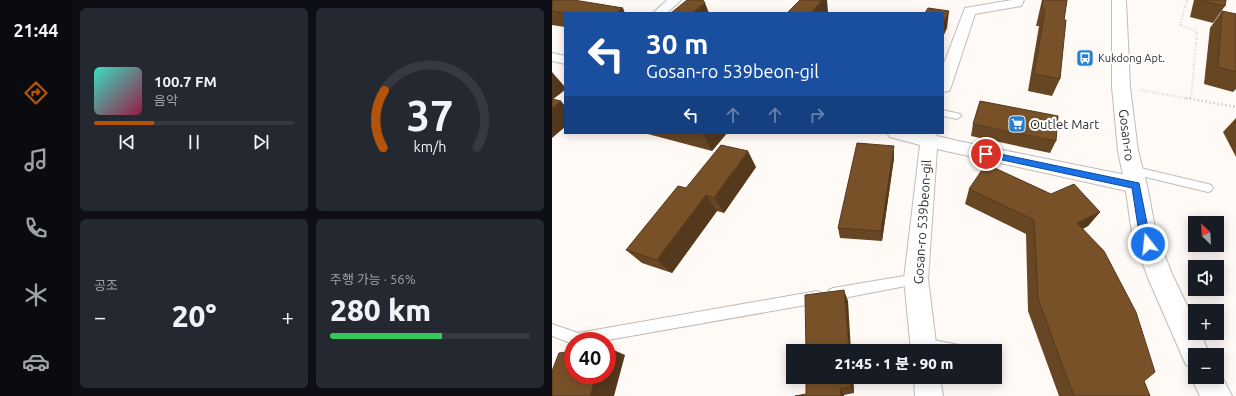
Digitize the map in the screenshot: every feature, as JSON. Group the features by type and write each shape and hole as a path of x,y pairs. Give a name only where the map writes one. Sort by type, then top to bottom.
{"street":[{"path":"660,12 675,0"},
{"path":"944,84 970,11 1017,3 1018,0"},
{"name":"Gosan-ro","path":"1119,0 1121,87 1134,178 1144,233 1161,278 1193,348"},
{"path":"552,57 564,60"},
{"name":"Gosan-ro 539beon-gil","path":"904,134 928,137 958,148 1134,178"},
{"name":"Gosan-ro 539beon-gil","path":"923,344 916,279 928,137"},
{"path":"928,384 929,396"},
{"path":"1210,384 1217,396"}],"lane":[{"path":"944,113 957,116"},
{"path":"1134,178 1208,188"},
{"path":"552,330 578,339 916,279"}],"path":[{"path":"1187,0 1180,25 1197,31 1191,99"},
{"path":"1121,87 1236,107"}],"building":[{"path":"552,0 574,0 623,8 617,12 564,13 552,11"},
{"path":"687,0 703,0 705,3 693,12 672,12"},
{"path":"800,0 822,0 812,12 788,12"},
{"path":"1043,0 1067,0 1064,20 1066,20 1060,79 1034,74 1045,10 1042,9"},
{"path":"1201,0 1226,0 1225,6"},
{"path":"928,8 949,11 944,22 944,12 926,12"},
{"path":"1222,11 1236,14 1236,72 1218,67"},
{"path":"552,99 561,101 552,108"},
{"path":"980,101 1058,116 1056,141 973,124"},
{"path":"857,143 894,146 881,231 838,228"},
{"path":"721,145 748,151 714,198 706,195 657,260 626,250 678,186 686,188"},
{"path":"986,164 1051,194 1074,184 1100,212 1077,223 1104,251 1136,312 1155,372 1144,381 1150,396 1075,396 1038,299 1034,220 969,189"},
{"path":"844,290 848,344 806,344 805,295"},
{"path":"564,352 564,384 593,384 590,396 552,396 552,371 559,353"},
{"path":"806,384 851,384 851,387 840,389 841,396 795,396 806,394"}],"place":[{"name":"Kukdong Apt.","path":"1085,58"},
{"name":"Outlet Mart","path":"1017,124"}],"route":[{"path":"986,154 1136,185 1144,233 1148,244"}]}
